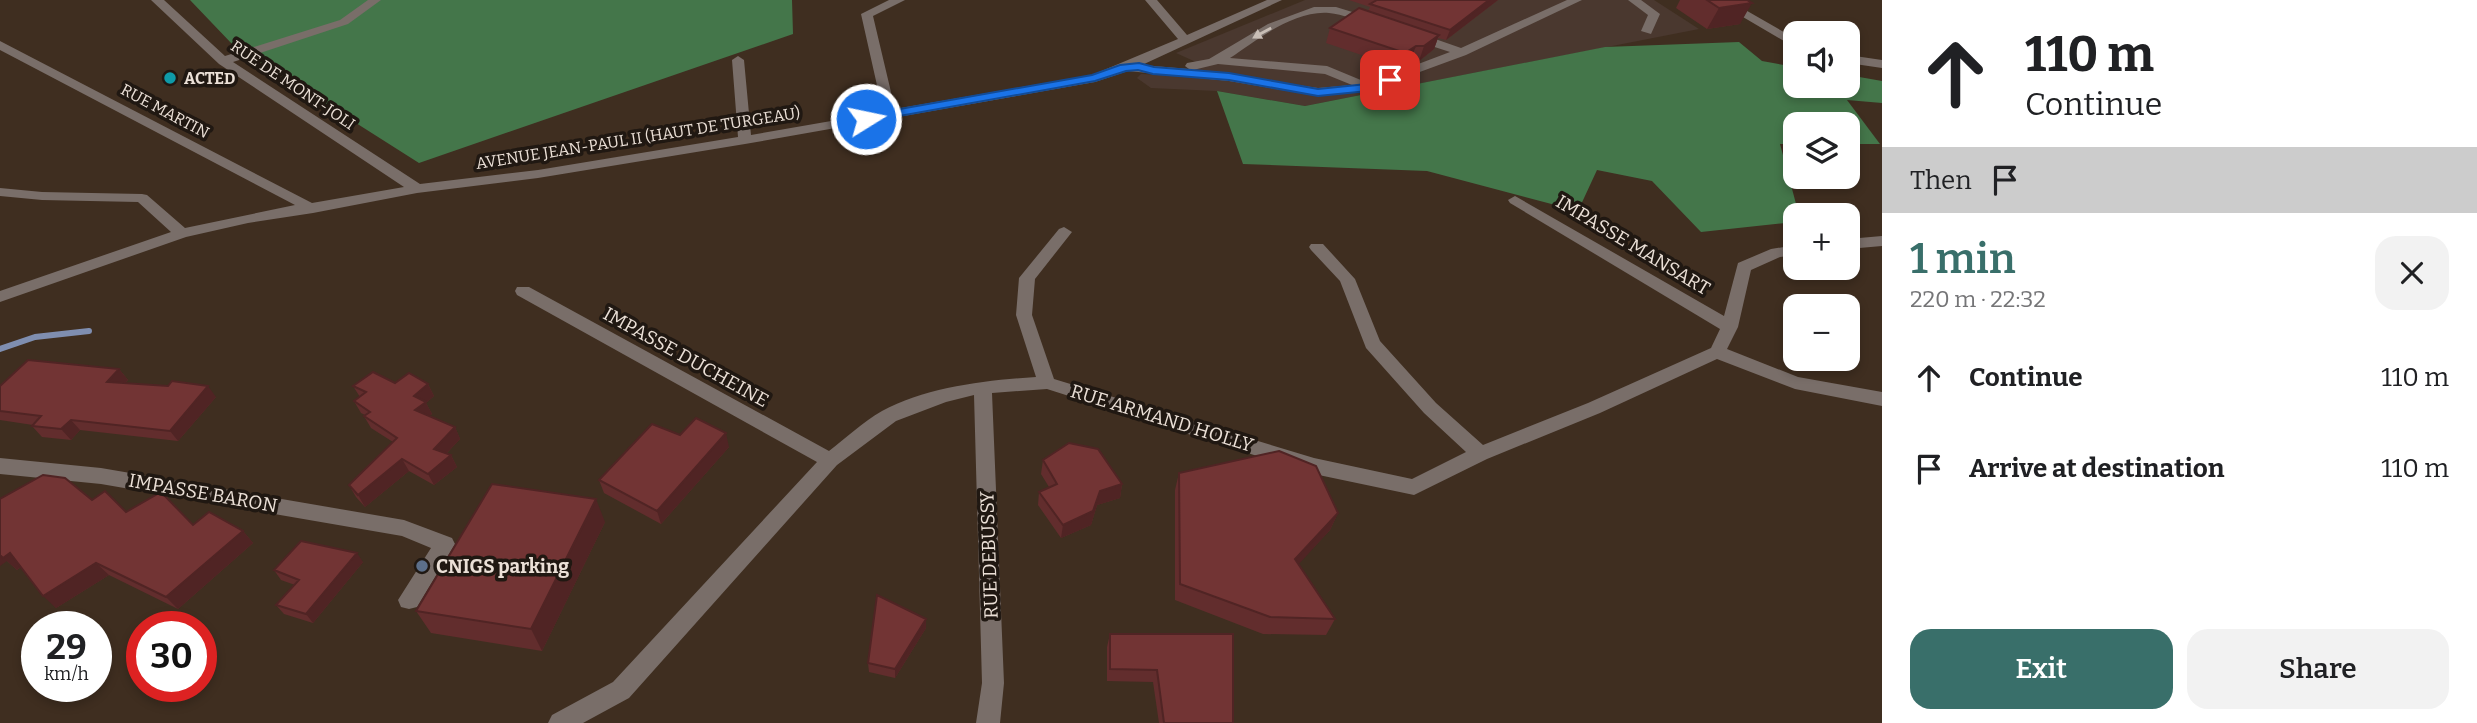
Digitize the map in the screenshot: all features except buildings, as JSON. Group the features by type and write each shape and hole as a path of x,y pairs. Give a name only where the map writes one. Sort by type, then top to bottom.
{"street":[{"name":"RUE DE MONT-JOLI","path":"157,0 223,61 417,189"},
{"path":"223,61 344,22 375,0"},
{"path":"890,115 867,14 899,0"},
{"path":"1151,0 1184,39"},
{"name":"AVENUE JEAN-PAUL II (HAUT DE TURGEAU)","path":"0,297 182,233 248,218 417,189 538,174 745,140 1095,78 1131,67 1184,39 1276,0"},
{"path":"1131,67 1229,77 1318,92 1368,87 1462,52 1576,0"},
{"path":"1634,0 1654,14 1647,31"},
{"path":"1720,0 1783,36"},
{"path":"1131,67 1205,66 1220,61 1270,28 1325,9 1339,11 1462,52"},
{"name":"RUE MARTIN","path":"0,45 313,208"},
{"path":"738,60 745,140"},
{"path":"1220,61 1327,70 1368,87"},
{"path":"1860,61 1882,64"},
{"path":"0,192 42,196 142,198 182,233"},
{"name":"IMPASSE MANSART","path":"1516,200 1730,327"},
{"path":"1047,383 1024,315 1027,278 1064,232"},
{"path":"1860,243 1882,240"},
{"path":"1317,247 1347,279 1371,344 1430,408 1480,454"},
{"path":"1783,252 1744,267 1730,327 1717,352 1795,383 1882,398"},
{"name":"IMPASSE DUCHEINE","path":"523,290 830,460"},
{"name":"RUE ARMAND HOLLY","path":"560,723 621,690 830,460 889,416 943,396 983,387 1047,383 1314,466 1414,486 1480,454 1594,408 1717,352"},
{"name":"RUE DEBUSSY","path":"983,387 993,683 988,723"},
{"name":"IMPASSE BARON","path":"0,466 101,476 404,528 445,544 409,600"}],"shaded area":[{"path":"1305,0 1654,0 1699,29 1305,106 1217,91 1151,88 1137,78 1141,74 1187,76 1196,62 1176,53"}],"green space":[{"path":"190,0 792,0 793,34 419,163 233,45"},
{"path":"1739,42 1762,61 1783,65 1783,98 1860,98 1860,77 1882,81 1882,103 1847,100 1856,112 1783,112 1783,144 1780,144 1783,155 1783,189 1792,189 1796,203 1783,203 1783,223 1701,232 1652,181 1597,170 1578,211 1427,171 1243,164 1217,91 1305,106 1605,47"},
{"path":"1860,117 1880,144 1860,144"}],"waterway":[{"path":"0,349 35,337 89,331"}],"place":[{"name":"ACTED","path":"170,78"},
{"name":"CNIGS parking","path":"422,566"}],"route":[{"path":"866,119 1095,78 1124,68 1139,67 1153,71 1229,77 1318,92 1368,87 1390,80"}]}
